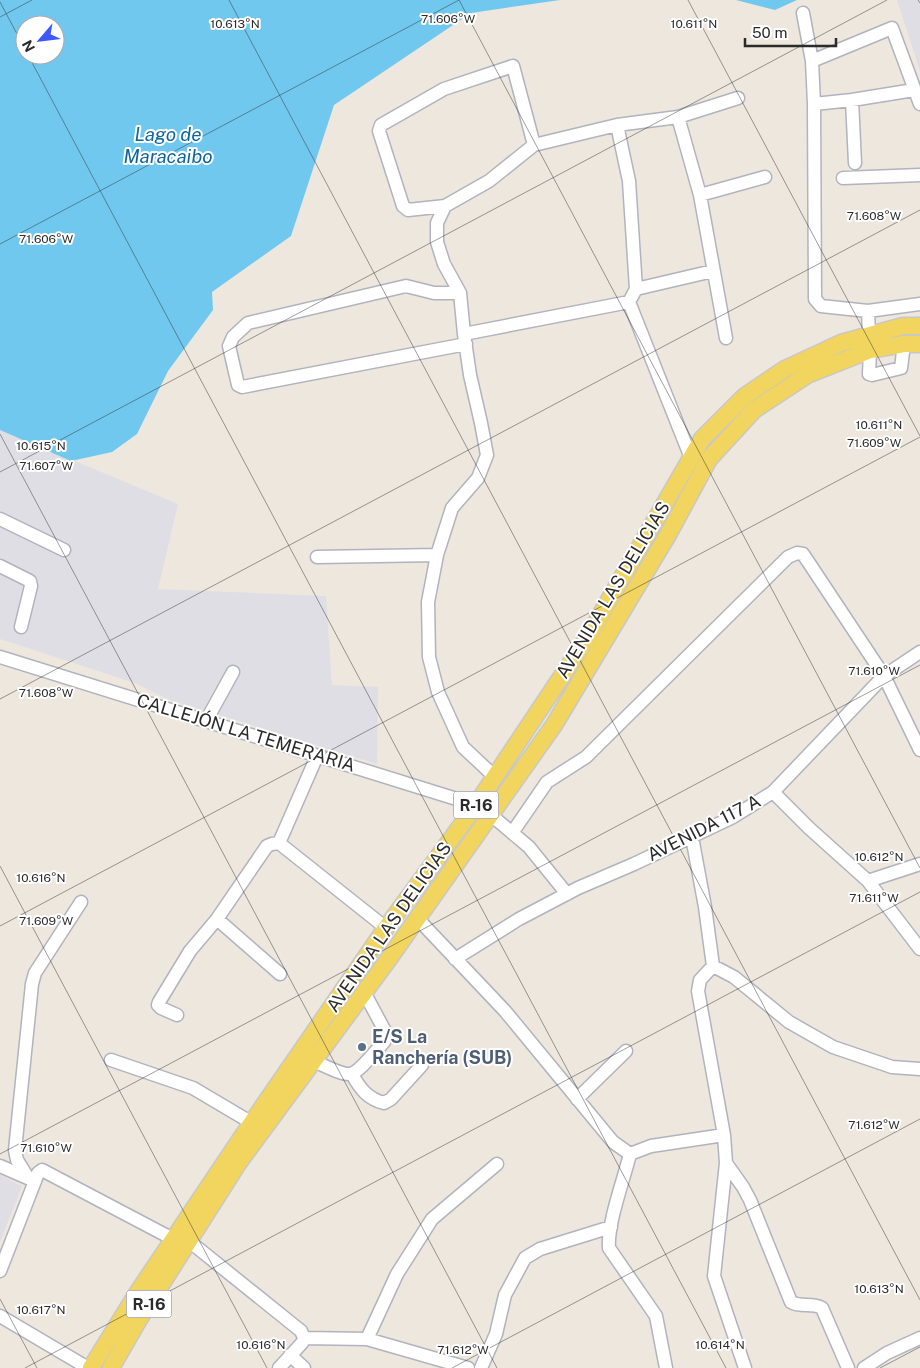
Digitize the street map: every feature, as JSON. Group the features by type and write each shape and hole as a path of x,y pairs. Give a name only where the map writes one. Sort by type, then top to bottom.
{"main road":[{"name":"AVENIDA LAS DELICIAS","path":"90,1368 138,1292 181,1240 364,992 554,725 669,533 709,459 754,410 807,375 904,326 920,326"},
{"name":"AVENIDA LAS DELICIAS","path":"111,1368 181,1240 252,1123 386,928 476,805 586,640 702,439 745,396 785,369 841,343 912,344"}],"street":[{"path":"803,13 812,61 814,104 815,298 821,306 868,311 920,304"},
{"path":"812,61 892,28 920,104"},
{"path":"534,145 513,66 444,89 381,125 379,131 403,206 408,210 444,206 489,181 534,145 617,125 678,117 738,98"},
{"path":"814,104 914,90"},
{"path":"852,100 855,163"},
{"path":"678,117 700,195 726,338"},
{"path":"460,292 434,294 406,286 248,323 232,337 229,346 238,385 242,387 629,302 636,289 629,181 617,125"},
{"path":"843,178 920,175"},
{"path":"700,195 765,177"},
{"path":"444,206 437,223 437,242 444,264 460,292 470,375 486,455 478,478 452,508 437,554 428,602 429,657 438,692 464,747 495,777"},
{"path":"636,289 714,271"},
{"path":"629,302 691,458"},
{"path":"868,311 869,374 872,375 901,368 912,344"},
{"path":"0,519 64,550"},
{"path":"512,832 547,782 586,757 788,557 797,553 803,554 884,676 920,750"},
{"path":"317,557 437,554"},
{"path":"0,566 30,581 32,586 21,627"},
{"name":"AVENIDA 117 A","path":"455,959 519,919 567,894 733,817 773,792 884,676 920,652"},
{"name":"CALLEJÓN LA TEMERARIA","path":"0,657 476,805 529,846 567,894"},
{"path":"206,721 233,672"},
{"path":"279,843 317,756"},
{"path":"773,792 868,882 920,949"},
{"path":"692,837 705,907 713,966"},
{"path":"177,1015 161,1008 158,1005 159,1002 190,951 217,919 267,846 279,843 386,928"},
{"path":"868,882 920,864"},
{"path":"31,1179 17,1160 15,1144 33,979 81,902"},
{"path":"417,918 505,1012 613,1142 630,1154"},
{"path":"217,919 280,974"},
{"path":"713,966 734,977 789,1022 833,1047 892,1067 920,1069"},
{"path":"713,966 700,980 698,991 724,1136 726,1163 714,1276 745,1368"},
{"path":"313,1061 352,1074 357,1071 386,1038 386,1033 364,992"},
{"path":"578,1099 626,1051"},
{"path":"111,1060 193,1088 252,1123"},
{"path":"352,1074 359,1087 366,1094 375,1101 384,1103 391,1099 422,1065"},
{"path":"630,1154 651,1146 724,1136"},
{"path":"630,1154 608,1240 609,1248 656,1316 666,1368"},
{"path":"726,1163 750,1200 791,1302 796,1305 816,1305 822,1308 848,1368"},
{"path":"367,1340 397,1274 432,1219 497,1164"},
{"path":"0,1166 31,1179"},
{"path":"0,1271 3,1256 31,1179 42,1170 181,1240 300,1331 304,1338"},
{"path":"482,1368 496,1334 505,1294 524,1258 540,1249 611,1227"},
{"path":"0,1316 90,1368"},
{"path":"304,1338 367,1340 468,1368"},
{"path":"279,1368 302,1343 304,1338"},
{"path":"864,1368 887,1353 920,1339"},
{"path":"290,1356 304,1368"}],"shaded area":[{"path":"897,0 920,0 920,71"},
{"path":"0,430 178,504 158,589 326,596 332,685 378,687 377,764 170,700 135,683 0,639"},
{"path":"0,1175 22,1186 0,1242"}],"water":[{"name":"Lago de Maracaibo","path":"0,0 560,0 471,13 334,105 291,236 212,292 213,310 168,371 137,434 112,452 71,461 0,430"},
{"path":"736,0 797,0 775,10"}],"place":[{"name":"E/S La Ranchería (SUB)","path":"362,1047"}]}
